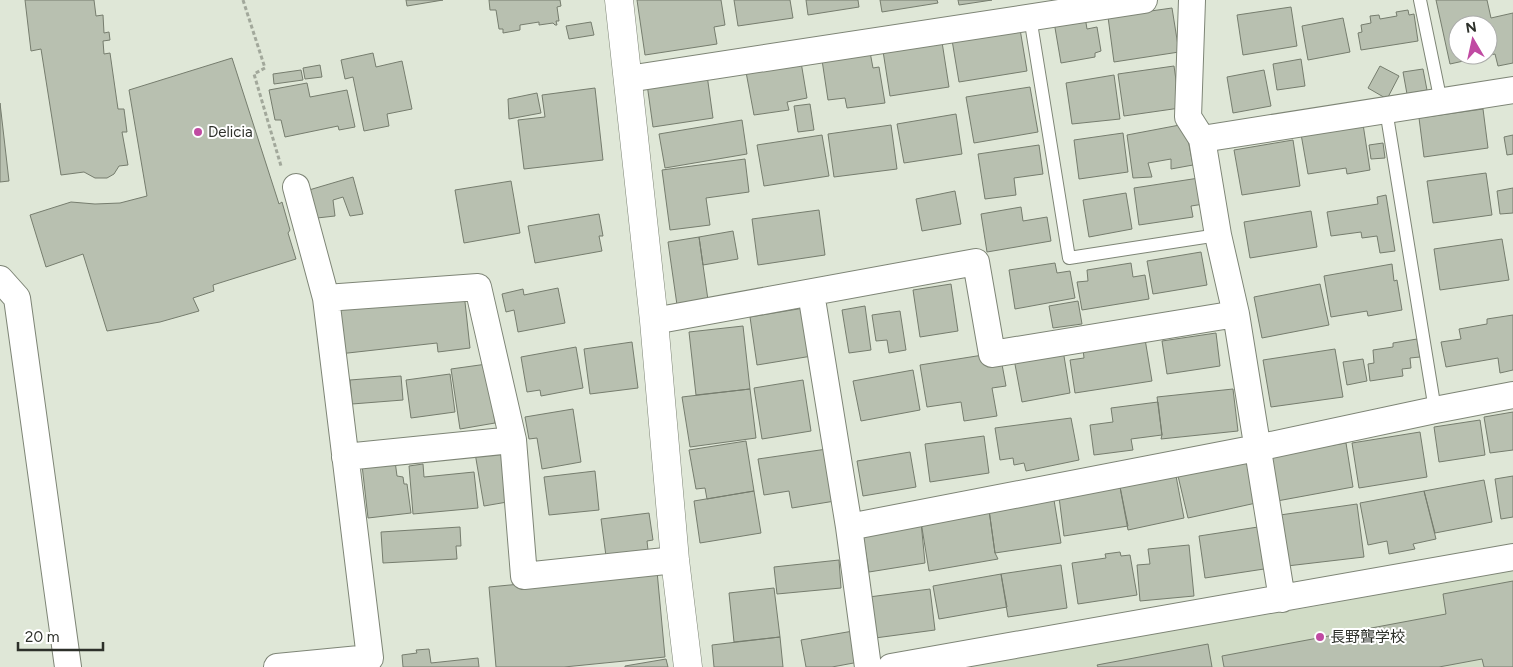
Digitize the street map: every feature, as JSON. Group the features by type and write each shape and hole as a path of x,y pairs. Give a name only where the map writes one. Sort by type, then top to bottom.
{"street":[{"path":"619,0 654,321 675,560 688,667"},
{"path":"628,79 1144,0"},
{"path":"1192,0 1188,116 1202,139 1218,235 1236,314 1282,599"},
{"path":"1202,139 1513,90"},
{"path":"277,667 370,658 326,298 296,187"},
{"path":"654,321 976,262 992,354 1236,314"},
{"path":"0,279 17,298 68,667"},
{"path":"326,298 478,287 513,440 524,576 675,560"},
{"path":"812,292 849,526 868,667"},
{"path":"849,526 1258,448 1513,395"},
{"path":"345,457 513,440"},
{"path":"897,666 1513,557"}],"lane":[{"path":"1420,0 1441,102"},
{"path":"1030,17 1069,258 1218,235"},
{"path":"1386,110 1435,410"}],"path":[{"path":"243,0 265,68 254,74 284,176 296,187"}],"shaded area":[{"name":"長野聾学校","path":"1513,569 1513,667 950,667 1306,608"}],"building":[{"path":"25,0 94,0 96,16 103,15 104,33 109,32 110,40 103,41 104,54 110,53 118,109 124,109 127,132 122,132 128,165 119,166 114,174 107,178 95,178 84,172 61,175 41,49 31,51"},
{"path":"406,0 443,0 407,6"},
{"path":"489,0 560,0 561,6 557,7 559,21 556,21 557,25 553,23 539,25 539,22 520,25 520,30 503,33 503,29 499,29 496,10 490,10"},
{"path":"637,0 721,0 725,25 714,27 717,44 645,55"},
{"path":"734,0 790,0 793,18 738,26"},
{"path":"806,0 858,0 859,7 808,15"},
{"path":"880,0 937,0 938,3 882,12"},
{"path":"958,0 992,0 959,5"},
{"path":"1436,0 1487,0 1490,15 1448,15 1448,55"},
{"path":"1291,7 1297,46 1243,55 1237,15"},
{"path":"1172,8 1179,52 1114,62 1108,17"},
{"path":"1408,10 1409,15 1414,14 1418,41 1361,50 1358,33 1362,32 1361,25 1371,23 1370,16 1379,15 1380,19 1397,16 1396,12"},
{"path":"1513,13 1513,63 1498,66 1498,16"},
{"path":"1085,17 1087,29 1097,27 1101,51 1095,53 1095,57 1061,63 1054,22"},
{"path":"1343,18 1350,52 1308,60 1302,26"},
{"path":"591,22 594,35 569,39 566,26"},
{"path":"1020,29 1027,71 959,82 952,40"},
{"path":"942,42 949,87 890,96 883,51"},
{"path":"870,52 873,68 879,67 885,103 847,108 845,98 828,100 822,60"},
{"path":"373,53 376,67 402,61 412,109 387,114 389,126 364,131 353,77 345,79 341,60"},
{"path":"232,58 279,204 282,202 290,230 288,233 296,259 213,285 214,291 193,298 199,311 160,322 107,331 83,254 46,267 30,215 71,202 95,204 120,203 147,196 129,90"},
{"path":"1301,59 1305,86 1277,90 1273,64"},
{"path":"801,62 807,98 787,102 789,110 754,115 746,72"},
{"path":"320,65 322,77 305,79 303,68"},
{"path":"1174,66 1180,108 1124,116 1118,74"},
{"path":"1380,66 1399,76 1387,99 1368,88"},
{"path":"1423,69 1427,90 1407,94 1403,72"},
{"path":"301,70 303,80 274,84 273,74"},
{"path":"1264,70 1271,106 1233,113 1227,77"},
{"path":"707,75 713,118 653,127 647,84"},
{"path":"1114,75 1120,119 1072,124 1066,83"},
{"path":"307,83 310,97 347,90 355,127 339,130 338,126 285,137 281,120 275,120 269,90"},
{"path":"1030,87 1038,132 974,143 966,97"},
{"path":"595,88 603,160 524,169 518,120 545,117 542,95"},
{"path":"537,93 541,113 509,119 508,99"},
{"path":"0,103 9,181 0,182"},
{"path":"810,104 814,130 798,132 794,106"},
{"path":"1483,109 1488,148 1424,157 1419,118"},
{"path":"956,114 962,154 904,163 897,124"},
{"path":"742,120 747,154 665,168 659,134"},
{"path":"1185,124 1193,165 1171,169 1171,159 1148,163 1152,177 1133,178 1127,135"},
{"path":"1363,124 1370,170 1347,174 1346,168 1308,174 1301,134"},
{"path":"891,125 897,169 834,177 828,134"},
{"path":"1123,133 1128,172 1079,179 1074,140"},
{"path":"822,135 829,176 764,186 757,145"},
{"path":"1513,135 1513,154 1507,155 1504,137"},
{"path":"1293,140 1300,186 1242,195 1234,150"},
{"path":"1383,143 1385,158 1371,159 1369,145"},
{"path":"1039,145 1043,174 1014,178 1016,195 985,199 978,154"},
{"path":"745,159 749,192 706,198 710,225 670,230 662,170"},
{"path":"1486,173 1492,215 1433,223 1427,181"},
{"path":"353,177 363,214 350,216 343,197 333,200 335,216 317,218 309,190"},
{"path":"1199,178 1204,204 1191,206 1193,217 1139,225 1134,188"},
{"path":"511,181 520,233 464,243 455,190"},
{"path":"1513,188 1513,213 1500,214 1497,191"},
{"path":"955,191 961,224 922,231 916,199"},
{"path":"1126,193 1132,229 1089,237 1083,200"},
{"path":"1386,195 1395,251 1380,253 1377,236 1362,238 1361,232 1331,236 1327,212 1378,204 1377,197"},
{"path":"1021,207 1023,221 1047,217 1051,241 987,252 981,214"},
{"path":"819,210 825,255 758,265 752,219"},
{"path":"1311,211 1317,247 1250,258 1244,222"},
{"path":"599,214 603,236 599,236 602,251 535,263 528,226"},
{"path":"733,231 738,259 703,265 699,237"},
{"path":"699,237 708,300 677,305 668,242"},
{"path":"1502,239 1509,280 1440,290 1434,249"},
{"path":"1201,252 1207,285 1153,294 1147,261"},
{"path":"1055,263 1057,273 1070,271 1075,298 1015,309 1009,270"},
{"path":"1131,263 1133,277 1145,275 1149,299 1082,310 1077,282 1088,281 1087,270"},
{"path":"1392,264 1394,281 1397,280 1402,310 1368,316 1367,311 1331,317 1324,276"},
{"path":"951,284 958,331 920,337 913,290"},
{"path":"1320,284 1329,325 1262,338 1254,297"},
{"path":"558,288 565,323 518,332 514,310 506,312 502,294 523,289 524,295"},
{"path":"464,293 470,348 438,352 437,343 339,354 334,308"},
{"path":"1078,301 1082,324 1053,328 1049,306"},
{"path":"865,306 871,350 849,353 842,310"},
{"path":"804,308 812,356 757,365 750,317"},
{"path":"900,311 906,350 889,353 887,340 876,341 872,315"},
{"path":"1513,315 1513,370 1500,373 1498,358 1446,367 1441,342 1461,339 1459,329 1487,324 1487,319"},
{"path":"743,326 750,389 696,395 689,332"},
{"path":"1216,333 1220,366 1167,374 1162,341"},
{"path":"1145,339 1152,381 1075,393 1070,360 1084,358 1083,349"},
{"path":"1417,339 1420,357 1410,358 1411,368 1402,369 1403,376 1370,381 1368,364 1374,363 1373,350 1393,347 1393,343"},
{"path":"632,342 638,388 590,394 584,349"},
{"path":"576,347 583,388 541,396 540,390 527,392 521,357"},
{"path":"1335,349 1343,397 1271,407 1263,360"},
{"path":"1063,350 1070,393 1022,402 1014,359"},
{"path":"983,355 1001,359 1006,386 992,388 997,416 964,421 961,402 927,407 920,365"},
{"path":"1363,359 1367,381 1347,385 1343,362"},
{"path":"487,364 495,423 460,429 451,369"},
{"path":"913,370 920,410 861,421 853,381"},
{"path":"450,374 455,412 411,418 406,380"},
{"path":"401,376 403,400 352,404 350,380"},
{"path":"803,380 811,431 762,439 754,388"},
{"path":"750,389 756,438 690,447 682,397"},
{"path":"1233,389 1238,431 1161,439 1157,397"},
{"path":"1158,402 1162,435 1131,439 1133,450 1094,455 1090,425 1113,422 1111,408"},
{"path":"573,409 581,462 542,469 537,438 529,439 525,417"},
{"path":"1513,412 1513,450 1490,453 1484,417"},
{"path":"1071,418 1079,460 1026,471 1024,463 1014,465 1013,458 1000,460 995,428"},
{"path":"1480,420 1485,455 1439,462 1434,427"},
{"path":"1420,432 1427,477 1359,488 1352,443"},
{"path":"984,436 989,473 930,482 925,444"},
{"path":"746,441 754,491 707,499 705,488 696,489 689,450"},
{"path":"1346,443 1353,487 1277,501 1269,455"},
{"path":"505,448 513,501 484,506 475,453"},
{"path":"827,449 835,501 792,508 789,491 764,495 758,459"},
{"path":"910,452 916,487 863,496 857,461"},
{"path":"1246,460 1256,503 1188,518 1178,476"},
{"path":"395,461 397,476 403,477 404,484 407,484 411,513 368,518 362,465"},
{"path":"423,464 424,477 474,472 478,508 413,514 409,466"},
{"path":"595,471 599,510 549,515 544,477"},
{"path":"1176,476 1184,518 1128,530 1120,487"},
{"path":"1513,476 1513,517 1501,519 1495,479"},
{"path":"1484,480 1492,522 1435,533 1424,491"},
{"path":"1120,487 1128,526 1064,536 1059,497"},
{"path":"754,491 761,533 700,543 694,501"},
{"path":"1424,491 1436,539 1413,544 1415,549 1389,554 1387,541 1368,545 1360,503"},
{"path":"1054,500 1061,543 995,553 989,510"},
{"path":"1357,504 1364,557 1287,566 1280,515"},
{"path":"989,510 995,553 998,559 929,571 921,522"},
{"path":"649,513 653,540 647,541 648,550 606,556 601,519"},
{"path":"921,522 925,563 869,572 862,531"},
{"path":"460,527 461,546 456,546 457,559 383,563 381,532"},
{"path":"1258,527 1264,569 1205,578 1199,536"},
{"path":"1189,545 1194,596 1140,601 1137,565 1150,564 1148,549"},
{"path":"1120,552 1121,556 1130,555 1137,595 1078,604 1072,563 1106,558 1105,554"},
{"path":"839,560 841,588 777,594 774,567"},
{"path":"1061,565 1067,608 1008,617 1001,574"},
{"path":"657,571 665,657 564,667 496,667 489,587"},
{"path":"1001,574 1007,607 939,619 933,586"},
{"path":"1513,581 1513,667 1484,667 1482,659 1439,667 1224,667 1222,656 1446,614 1443,594"},
{"path":"774,588 780,637 734,642 729,593"},
{"path":"930,589 935,630 875,638 869,597"},
{"path":"853,631 859,662 832,667 806,667 801,640"},
{"path":"780,637 783,667 714,667 712,645"},
{"path":"1208,644 1212,667 1098,667 1097,665"},
{"path":"429,649 431,663 478,658 479,667 403,667 402,655 417,653 416,650"},
{"path":"666,659 668,667 625,667 625,666"}],"place":[{"name":"Delicia","path":"198,132"},
{"name":"長野聾学校","path":"1320,637"}]}
